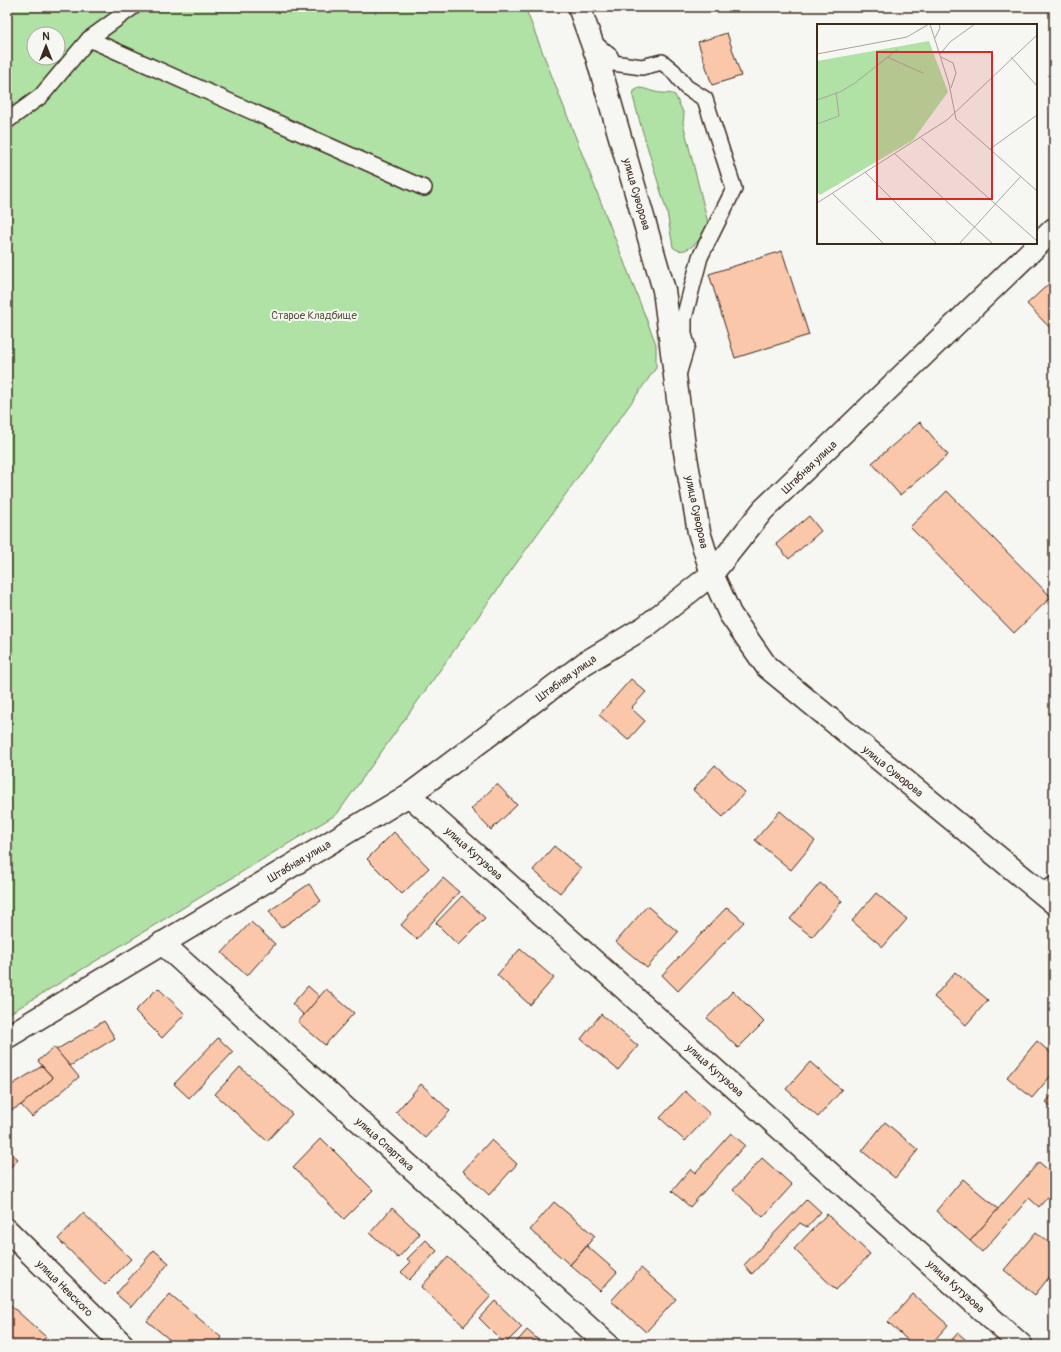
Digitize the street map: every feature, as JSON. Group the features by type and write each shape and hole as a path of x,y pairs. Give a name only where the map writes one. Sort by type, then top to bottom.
{"street":[{"name":"улица Суворова","path":"581,9 600,65 664,290 684,446 698,525 712,574 730,614 767,667 1050,893"},
{"name":"Штабная улица","path":"7,1038 409,795 585,663 645,627 712,574 763,510 1054,229"},
{"name":"улица Кутузова","path":"409,795 1022,1345"},
{"name":"улица Спартака","path":"162,943 608,1345"},
{"name":"улица Невского","path":"7,1230 123,1345"}],"lane":[{"path":"7,121 41,96 89,40 133,7"},
{"path":"89,40 424,188"},
{"path":"591,40 610,56 614,63 642,67 662,62 673,71 686,87 705,99 734,189 700,257 684,318 684,334 687,345 676,383"}],"green space":[{"name":"Старое Кладбище","path":"7,7 525,7 656,344 656,368 337,814 7,1015"},
{"path":"639,88 658,93 675,95 684,114 683,123 707,219 702,236 688,249 678,250 673,247 667,212 633,97 634,91"}],"building":[{"path":"727,33 741,76 712,85 698,42"},
{"path":"782,251 809,335 735,358 709,274"},
{"path":"1054,279 1054,332 1027,304"},
{"path":"920,422 948,455 900,495 872,463"},
{"path":"947,491 1051,597 1014,633 910,527"},
{"path":"809,516 821,531 789,559 776,544"},
{"path":"631,679 646,692 631,708 645,721 628,740 599,715"},
{"path":"715,765 745,792 723,817 693,790"},
{"path":"497,784 517,805 491,830 471,809"},
{"path":"780,811 815,841 791,870 755,840"},
{"path":"394,832 429,868 402,894 367,859"},
{"path":"554,846 581,868 560,893 533,870"},
{"path":"443,878 459,892 417,939 401,925"},
{"path":"820,883 842,901 812,937 790,919"},
{"path":"309,884 321,901 281,928 269,911"},
{"path":"876,893 907,919 883,947 852,921"},
{"path":"462,896 485,918 458,945 436,923"},
{"path":"647,906 678,932 647,968 616,942"},
{"path":"727,907 744,922 678,991 662,975"},
{"path":"251,922 275,944 247,976 222,953"},
{"path":"520,949 554,978 530,1005 497,975"},
{"path":"955,972 988,1000 966,1025 934,997"},
{"path":"308,986 320,997 304,1015 292,1004"},
{"path":"158,988 185,1014 162,1038 135,1011"},
{"path":"326,989 354,1013 325,1045 298,1022"},
{"path":"733,991 764,1022 738,1048 707,1018"},
{"path":"601,1014 638,1046 618,1070 581,1039"},
{"path":"104,1021 115,1038 70,1066 56,1050"},
{"path":"218,1038 233,1052 189,1098 174,1084"},
{"path":"1037,1041 1054,1056 1054,1072 1032,1098 1007,1077"},
{"path":"54,1047 79,1077 32,1117 21,1105 53,1078 38,1061"},
{"path":"810,1062 842,1090 818,1117 786,1089"},
{"path":"42,1066 53,1078 21,1105 7,1113 7,1088"},
{"path":"240,1067 292,1114 267,1141 215,1094"},
{"path":"421,1084 450,1111 425,1138 396,1112"},
{"path":"685,1091 710,1114 685,1141 660,1118"},
{"path":"1054,1093 1054,1109 1046,1102"},
{"path":"885,1122 918,1150 895,1178 862,1151"},
{"path":"731,1133 745,1145 690,1207 672,1191 691,1169 695,1173"},
{"path":"321,1138 373,1190 344,1219 293,1167"},
{"path":"491,1140 517,1164 489,1195 463,1171"},
{"path":"7,1149 18,1159 7,1171"},
{"path":"762,1158 792,1185 763,1217 733,1190"},
{"path":"1039,1162 1054,1175 1054,1190 1039,1207 1029,1198 982,1252 970,1241"},
{"path":"963,1179 998,1209 970,1241 936,1211"},
{"path":"807,1199 821,1212 807,1227 800,1223 752,1274 744,1265"},
{"path":"554,1202 595,1236 570,1265 530,1230"},
{"path":"392,1208 420,1234 398,1258 370,1233"},
{"path":"83,1213 131,1259 105,1285 58,1239"},
{"path":"827,1214 870,1254 836,1290 794,1249"},
{"path":"1036,1232 1054,1247 1054,1271 1035,1295 1004,1270"},
{"path":"426,1240 437,1251 409,1280 401,1272 411,1262 407,1259"},
{"path":"587,1246 617,1272 600,1291 570,1265"},
{"path":"154,1250 169,1263 131,1307 116,1294"},
{"path":"448,1257 491,1296 464,1326 421,1287"},
{"path":"641,1268 676,1299 646,1332 611,1301"},
{"path":"170,1294 222,1338 216,1345 176,1345 147,1321"},
{"path":"913,1294 948,1325 930,1345 913,1345 888,1322"},
{"path":"495,1301 522,1327 505,1344 479,1318"},
{"path":"7,1302 46,1337 38,1345 7,1345"},
{"path":"527,1330 544,1345 514,1345"},
{"path":"958,1333 972,1345 947,1345"}]}
